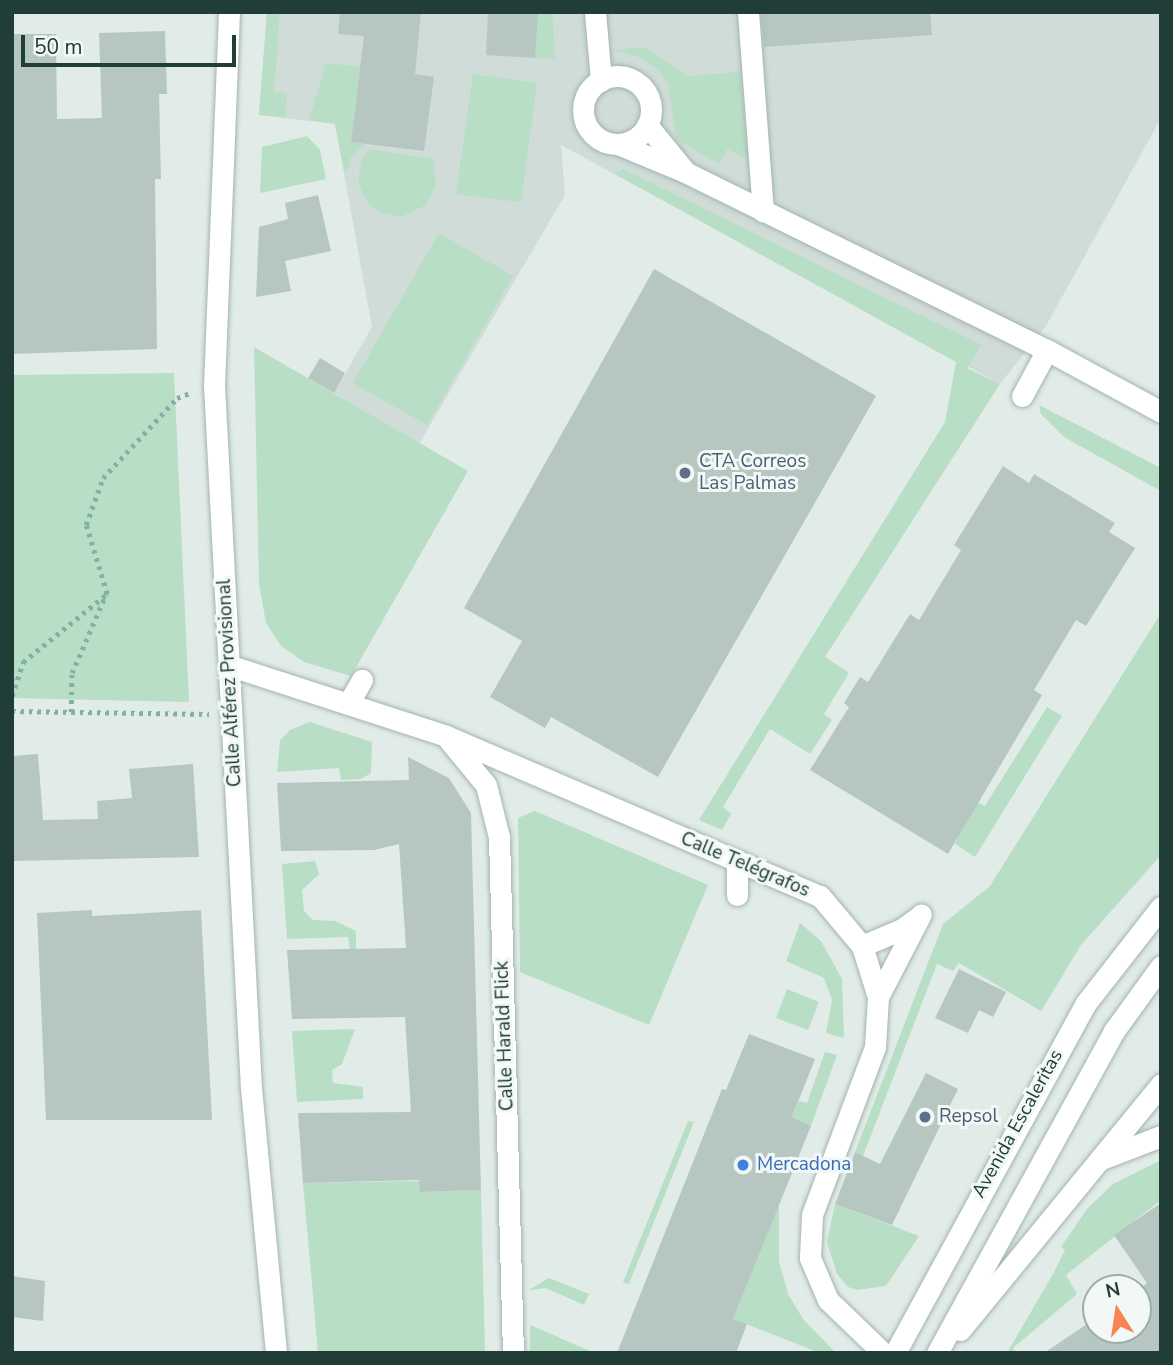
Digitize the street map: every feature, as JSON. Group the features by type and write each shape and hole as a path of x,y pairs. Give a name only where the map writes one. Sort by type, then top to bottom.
{"street":[{"name":"Calle Alférez Provisional","path":"229,12 214,385 231,666 231,715 251,1088 276,1353"},
{"path":"595,12 601,81"},
{"path":"748,12 763,211"},
{"path":"618,144 639,136 647,125 651,107 642,87 622,77 601,81 586,97 584,119 597,138 685,172 1047,350 1161,412"},
{"path":"647,125 685,172"},
{"path":"1023,396 1047,350"},
{"name":"Calle Telégrafos","path":"231,666 446,736 820,896 862,946 878,998 875,1047 812,1215 810,1258 828,1300 883,1353"},
{"path":"348,704 362,680"},
{"name":"Calle Harald Flick","path":"446,736 486,785 499,837 513,1353"},
{"path":"737,861 737,895"},
{"name":"Avenida Escaleritas","path":"895,1353 1086,1003 1161,908"},
{"path":"862,946 902,929 921,914 878,998"},
{"name":"Avenida Escaleritas","path":"939,1353 1114,1031 1161,966"},
{"path":"503,969 522,985"},
{"path":"939,1353 1006,1279 1094,1162 1161,1084"},
{"path":"1094,1162 1161,1136"},
{"path":"510,1270 527,1248"}],"path":[{"path":"71,712 72,673 107,594 86,525 103,478 177,398 214,385"},
{"path":"12,696 23,662 107,594"},
{"path":"12,711 231,715"}],"shaded area":[{"path":"267,12 1161,12 1161,118 1046,326 1000,384 561,145 565,195 419,444 334,393 372,327 335,124 259,115"}],"green space":[{"path":"267,12 280,12 274,92 287,93 285,117 259,115"},
{"path":"538,12 552,12 555,59 535,58"},
{"path":"643,47 689,76 740,72 748,159 727,149 719,164 676,138 668,83 657,69 637,56 614,50"},
{"path":"326,63 360,67 351,142 364,144 351,157 348,170 344,170 335,124 309,120"},
{"path":"473,74 537,83 521,202 456,194"},
{"path":"307,136 320,150 326,179 260,193 262,147"},
{"path":"370,149 433,159 436,185 426,205 401,217 379,212 369,204 358,184 361,161"},
{"path":"623,169 981,345 967,368 1000,384 825,657 849,673 824,714 832,720 810,754 770,729 723,807 731,814 722,830 699,820 945,422 956,362 615,174"},
{"path":"439,233 513,276 427,425 353,383"},
{"path":"254,347 468,471 351,676 304,662 281,646 266,623 259,584"},
{"path":"174,373 189,702 12,698 12,375"},
{"path":"1039,405 1161,468 1161,491 1064,437 1041,414"},
{"path":"1161,613 1161,855 1081,945 1041,1011 959,963 953,971 937,964 863,1156 855,1152 943,924 990,886"},
{"path":"1047,707 1062,716 975,857 955,844 964,821 977,802 985,806"},
{"path":"310,722 372,742 371,773 361,779 341,780 339,768 277,772 280,740 290,730"},
{"path":"535,811 708,885 649,1025 520,972 518,818"},
{"path":"315,861 319,874 302,890 304,911 313,920 335,921 356,931 356,949 350,949 348,937 287,939 282,864"},
{"path":"800,923 821,941 842,979 844,1038 826,1033 832,1000 824,978 786,961"},
{"path":"787,989 819,1002 808,1030 776,1018"},
{"path":"355,1029 342,1064 332,1070 333,1083 363,1087 363,1099 297,1102 292,1031"},
{"path":"825,1052 837,1055 811,1126 792,1117 799,1101 807,1103"},
{"path":"688,1121 694,1122 629,1284 623,1282"},
{"path":"1161,1160 1161,1200 1066,1275 1077,1294 1013,1348 1016,1353 1007,1353 1054,1272 1065,1250 1061,1247 1087,1209 1113,1184"},
{"path":"420,1181 421,1192 481,1190 485,1353 318,1353 303,1183"},
{"path":"779,1204 779,1261 788,1294 803,1319 836,1353 820,1353 733,1319"},
{"path":"835,1204 919,1236 886,1286 857,1290 848,1287 837,1274 827,1242"},
{"path":"549,1278 589,1294 584,1305 546,1288 529,1290"},
{"path":"530,1325 549,1333 594,1353 530,1353"}],"building":[{"path":"340,12 421,12 415,74 434,77 424,151 351,142 364,36 338,34"},
{"path":"488,12 538,12 535,58 486,55"},
{"path":"761,12 930,12 932,35 764,47"},
{"path":"165,31 167,94 159,94 161,179 155,179 157,349 12,354 12,34 56,34 57,119 102,118 99,33"},
{"path":"318,195 331,251 285,261 291,291 256,297 259,227 288,219 285,203"},
{"name":"CTA Correos Las Palmas","path":"654,269 876,396 658,777 551,717 545,728 490,697 522,641 464,608"},
{"path":"320,358 345,373 334,393 308,378"},
{"path":"1003,466 1029,483 1034,474 1115,523 1109,532 1135,548 1086,626 1076,620 1034,690 1042,695 948,854 810,770 849,707 844,703 860,677 868,682 910,614 919,620 961,550 954,545"},
{"path":"38,754 43,820 98,819 97,801 132,798 129,769 193,764 199,857 12,861 12,756"},
{"path":"408,757 449,778 471,813 481,1190 420,1192 419,1180 303,1183 298,1113 411,1112 405,1017 292,1019 287,950 406,948 399,844 374,850 281,851 277,783 409,780"},
{"path":"92,910 92,916 201,910 212,1120 46,1120 37,913"},
{"path":"959,969 1006,992 993,1017 979,1010 968,1033 935,1018"},
{"name":"Mercadona","path":"749,1034 815,1059 792,1117 811,1126 733,1319 747,1324 736,1353 617,1353 722,1089 726,1090"},
{"path":"926,1073 958,1089 892,1225 835,1204 855,1152 880,1164"},
{"path":"1161,1203 1161,1353 1044,1353 1082,1327 1082,1344 1152,1344 1152,1274 1141,1274 1114,1235"},
{"path":"12,1276 45,1281 43,1321 12,1317"}],"place":[{"name":"CTA Correos Las Palmas","path":"685,473"},
{"name":"Repsol","path":"925,1117"},
{"name":"Mercadona","path":"743,1165"}]}
